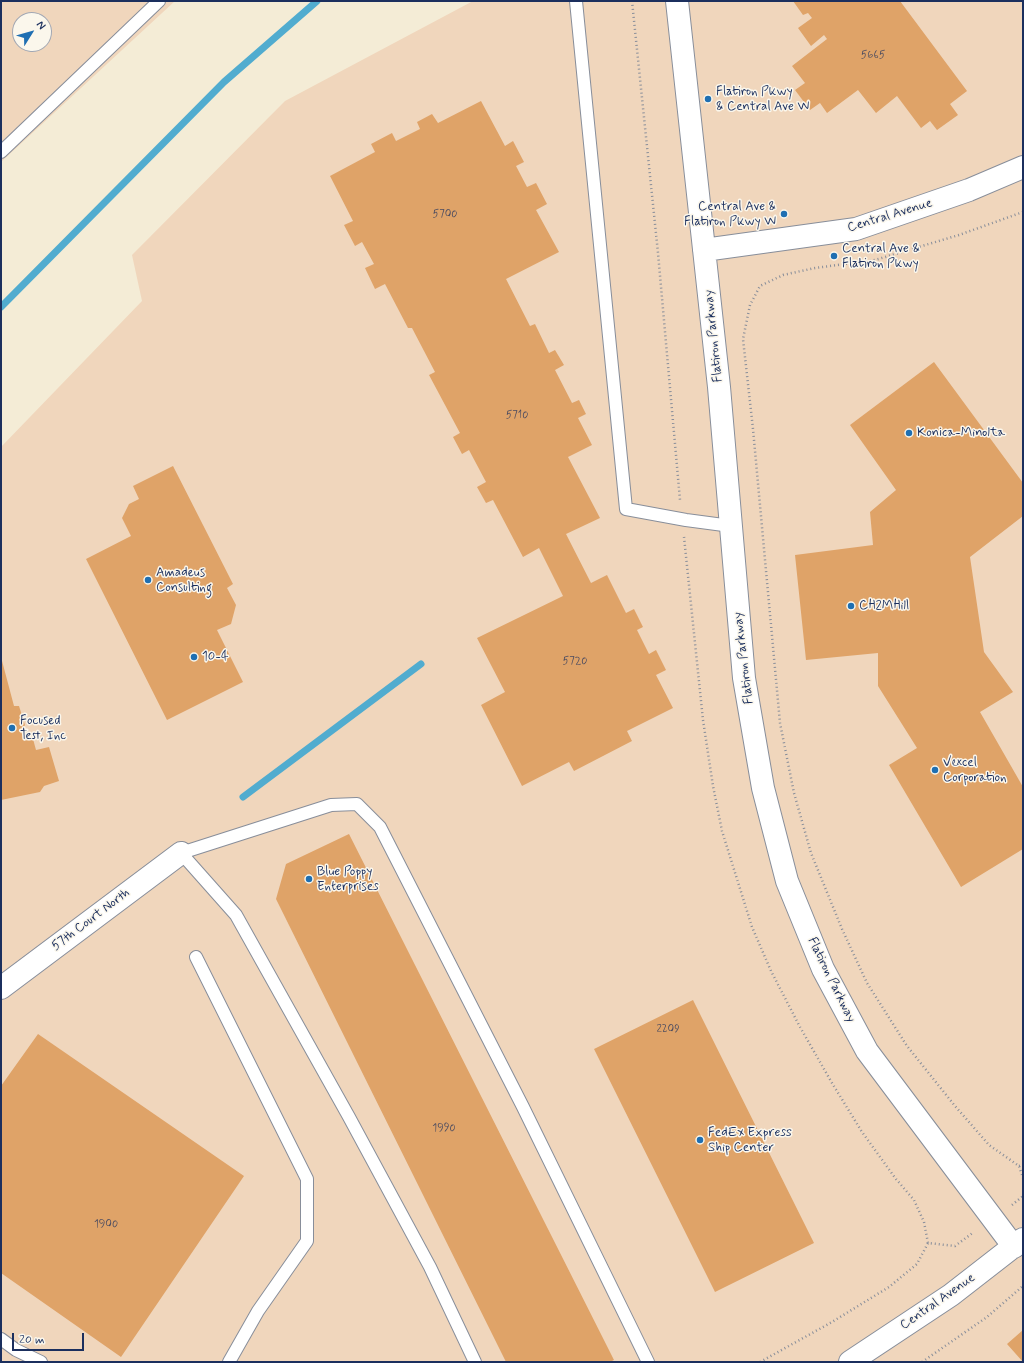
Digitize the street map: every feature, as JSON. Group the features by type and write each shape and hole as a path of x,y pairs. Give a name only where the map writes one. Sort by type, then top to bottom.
{"street":[{"name":"Flatiron Parkway","path":"677,1 719,387 744,678 763,788 787,881 823,969 867,1051 993,1219 1019,1243"},
{"name":"Central Avenue","path":"704,250 856,229 969,190 1023,167"},
{"name":"57th Court North","path":"1,988 181,853"},
{"name":"Central Avenue","path":"850,1362 951,1295 1019,1243"}],"lane":[{"path":"1,152 159,1"},
{"path":"576,1 626,509 686,520 731,526"},
{"path":"475,1362 430,1267 349,1116 236,915 181,853 331,805 357,804 380,826 520,1100 648,1362"},
{"path":"196,957 307,1179 307,1241 258,1311 229,1362"},
{"path":"1,1339 16,1350 41,1362"}],"path":[{"path":"1023,212 959,235 875,260 815,268 783,275 760,286 750,305 743,339 753,429 780,724 794,793 811,853 842,929 867,983 906,1046 989,1145 1019,1166 1023,1178"},
{"path":"1019,1166 1023,1165"},
{"path":"760,1362 832,1322 889,1287 917,1264 928,1243 955,1246 1023,1196"},
{"path":"922,1362 987,1317 1023,1286"}],"shaded area":[{"path":"1,1 175,1 1,162"},
{"path":"473,1 1023,1 1023,1362 1,1362 1,447 142,301 132,255 285,101"}],"building":[{"path":"793,1 900,1 967,91 950,104 958,115 937,130 930,121 921,128 897,96 876,113 858,90 827,113 820,103 810,110 795,90 805,83 792,66 827,39 824,35 811,46 798,28 812,18 808,13 803,15"},
{"path":"481,101 505,146 513,141 524,162 516,166 527,187 536,183 547,204 536,210 559,252 506,279 530,326 535,324 549,353 555,350 564,365 555,370 572,403 579,400 586,414 578,418 592,445 568,457 600,518 566,534 591,583 607,575 626,613 634,609 643,627 637,630 649,654 656,650 666,670 656,675 673,708 627,731 632,741 574,771 569,762 522,786 481,705 505,692 477,638 563,596 539,548 523,557 493,500 486,503 477,487 486,482 469,450 462,454 453,437 460,433 429,375 435,372 412,328 408,328 385,284 375,289 365,268 374,264 362,242 355,246 344,225 353,221 330,176 375,152 371,144 392,133 396,141 420,129 417,122 432,114 438,123"},
{"path":"934,362 1023,483 1023,516 970,557 984,652 1013,692 980,712 1023,787 1023,849 961,887 889,765 917,748 878,686 878,653 806,660 795,555 873,545 870,512 896,490 850,425"},
{"path":"173,466 233,584 227,588 236,605 231,624 217,630 243,682 167,720 86,559 131,536 122,518 129,504 139,499 133,486"},
{"name":"Focused Test, Inc","path":"1,657 14,706 19,706 25,725 21,731 24,741 33,739 36,750 49,747 59,781 44,786 40,792 1,800"},
{"path":"349,834 614,1360 610,1362 506,1362 276,899 286,864"},
{"path":"693,1000 814,1243 715,1292 594,1049"},
{"path":"38,1034 244,1176 121,1357 1,1273 1,1086"},
{"path":"1023,1330 1023,1362 1007,1344"}],"waterway":[{"path":"1,307 224,82 317,1"},
{"path":"243,797 421,664"}],"place":[{"name":"Flatiron Pkwy & Central Ave W","path":"708,99"},
{"name":"Central Ave & Flatiron Pkwy W","path":"784,214"},
{"name":"Central Ave & Flatiron Pkwy","path":"834,256"},
{"name":"Konica-Minolta","path":"909,433"},
{"name":"Amadeus Consulting","path":"148,580"},
{"name":"CH2MHill","path":"851,606"},
{"name":"10-4","path":"194,657"},
{"name":"Focused Test, Inc","path":"12,728"},
{"name":"Vexcel Corporation","path":"935,770"},
{"name":"Blue Poppy Enterprises","path":"309,879"},
{"name":"FedEx Express Ship Center","path":"700,1140"}]}
